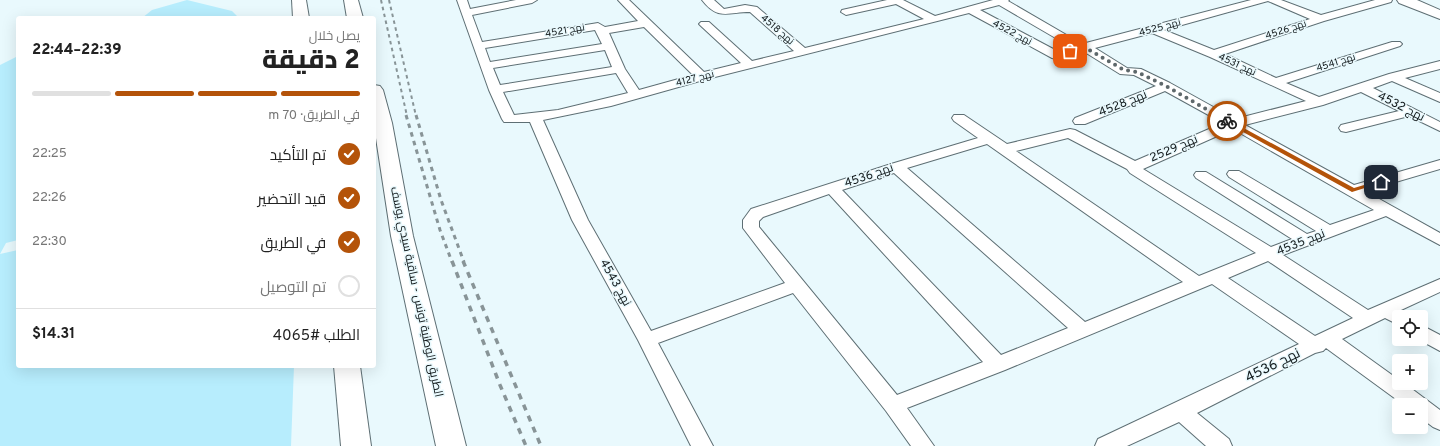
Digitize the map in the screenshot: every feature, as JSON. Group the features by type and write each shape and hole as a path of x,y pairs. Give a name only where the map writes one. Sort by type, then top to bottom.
{"main road":[{"path":"299,0 301,16"},
{"path":"351,0 355,16"},
{"path":"1404,0 1440,15"},
{"path":"1421,0 1440,7"},
{"name":"الطريق الوطنية تونس - ساقية سيدي يوسف","path":"376,97 383,123 402,236 451,446"},
{"path":"348,368 356,446"}],"street":[{"name":"نهج 4127","path":"462,0 495,90 509,119 535,118 588,109 635,94 702,76 933,19 968,6 1002,1"},
{"path":"466,13 532,0"},
{"path":"623,0 702,76"},
{"name":"نهج 4518","path":"707,0 720,10 753,9 802,52"},
{"path":"846,12 896,0 933,19"},
{"name":"نهج 4525","path":"1056,55 1082,47 1155,30 1263,0"},
{"path":"1272,0 1320,19"},
{"path":"1342,0 1359,7"},
{"name":"نهج 4526","path":"1214,54 1320,19 1386,0"},
{"path":"1002,1 1124,70 1137,72 1166,86 1354,190 1440,240"},
{"name":"نهج 4522","path":"968,6 1056,55"},
{"path":"602,31 647,23"},
{"path":"705,24 750,65"},
{"name":"نهج 4521","path":"478,46 598,26 602,31 619,69 635,94"},
{"name":"نهج 4531","path":"1155,30 1214,54 1318,102"},
{"name":"نهج 4541","path":"1275,82 1396,44"},
{"path":"486,66 608,46"},
{"name":"نهج 2529","path":"1368,319 1271,255 1135,170 1134,167 1233,124 1318,102 1393,77 1440,65"},
{"path":"495,90 619,69"},
{"path":"1393,77 1440,98"},
{"name":"نهج 4528","path":"1080,121 1166,86"},
{"name":"نهج 4532","path":"1362,87 1440,127"},
{"path":"1346,128 1411,112"},
{"name":"نهج 4543","path":"535,118 580,220 647,340 702,446"},
{"path":"959,118 1206,280 1322,342 1407,398"},
{"path":"1005,149 1070,133 1134,167"},
{"name":"نهج 4536","path":"797,286 751,228 751,220 757,214 896,166 989,139"},
{"path":"1354,190 1440,164"},
{"path":"896,166 1082,330"},
{"path":"1234,174 1328,231"},
{"path":"1202,175 1305,240"},
{"path":"832,188 998,365"},
{"name":"نهج 4535","path":"893,405 998,365 1305,240 1388,210"},
{"name":"نهج 4536","path":"1399,310 1440,285"},
{"path":"647,340 797,286 893,405 923,446"},
{"name":"نهج 4536","path":"1106,446 1181,411 1368,319 1392,314"},
{"path":"1428,336 1440,344"},
{"path":"1181,411 1221,446"},
{"path":"1428,412 1440,421"}],"shaded area":[{"path":"187,0 232,11 237,16 144,16 152,10"},
{"path":"16,57 16,240 6,243 0,254 0,65"},
{"path":"16,250 16,368 294,368 291,446 0,446 0,254"}],"railway":[{"path":"381,0 407,116"},
{"path":"389,0 416,116"},
{"path":"406,115 440,230 452,262"},
{"path":"416,115 441,200 464,262"},
{"path":"452,261 500,385 526,446"},
{"path":"463,261 541,446"}],"way so far":[{"path":"1070,51 1084,47 1124,70 1133,70 1166,86 1227,121"}],"route":[{"path":"1227,121 1354,190 1381,182"}]}
